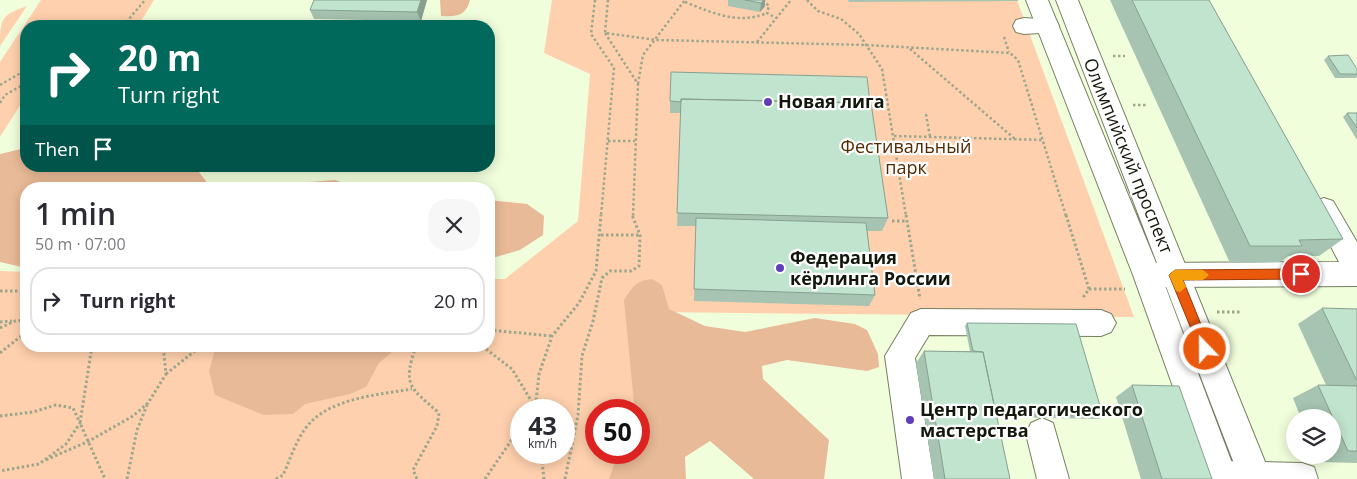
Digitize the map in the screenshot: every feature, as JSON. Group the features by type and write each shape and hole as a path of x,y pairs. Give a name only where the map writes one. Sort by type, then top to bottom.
{"main road":[{"name":"Олимпийский проспект","path":"1037,0 1036,26 1222,478"},
{"name":"Олимпийский проспект","path":"1067,0 1256,478"},
{"path":"1314,191 1357,268"},
{"path":"1140,282 1175,275 1357,274"},
{"path":"918,479 900,356 923,309 1101,323"},
{"path":"1042,434 1053,479"},
{"path":"1222,478 1302,479"}],"path":[{"path":"128,20 145,0"},
{"path":"535,399 539,374 552,336 579,302 596,271 601,235 614,68 591,34 595,0"},
{"path":"608,0 605,33 638,84"},
{"path":"565,479 568,472 578,415 582,356 594,321 602,278 610,271 630,271 639,266 640,235 632,214 638,84 643,56 685,1 734,20 754,20 767,13 769,6 763,0"},
{"path":"756,42 790,0"},
{"path":"807,0 818,11 841,19 859,34 882,69 923,309"},
{"path":"767,13 776,18"},
{"path":"605,33 656,40 866,45 1010,53"},
{"path":"1004,37 1010,53 1018,60 1089,289"},
{"path":"910,48 1016,139"},
{"path":"0,85 20,73"},
{"path":"0,103 5,95 20,86"},
{"path":"926,114 930,137"},
{"path":"894,136 1043,140"},
{"path":"608,141 635,141"},
{"path":"892,221 907,222"},
{"path":"601,235 640,235"},
{"path":"1073,299 1082,299 1089,289 1140,282"},
{"path":"0,291 20,291"},
{"path":"1215,312 1241,312"},
{"path":"0,328 15,321"},
{"path":"0,322 20,321"},
{"path":"495,331 552,336"},
{"path":"0,353 20,337"},
{"path":"39,464 66,444 80,423 91,352"},
{"path":"164,352 166,374"},
{"path":"127,479 137,430 148,403 166,374 194,352"},
{"path":"414,352 408,369 412,389 439,413 437,426 413,470 417,479"},
{"path":"490,352 512,369 528,399"},
{"path":"276,479 283,475 310,422 333,408 366,398 412,389"},
{"path":"0,472 39,464 89,441 132,416 148,403"},
{"path":"0,416 33,412 56,405 73,408 105,479"},
{"path":"485,479 510,442"},
{"path":"542,464 544,479"}],"green space":[{"path":"41,0 154,0 142,20 28,20"},
{"name":"Фестивальный парк","path":"552,0 1017,0 1134,317 652,312 647,399 585,399 585,464 644,464 643,479 0,479 0,271 20,272 20,352 495,352 495,279 505,279 578,221 590,74 544,53"},
{"path":"27,6 0,46 4,19 12,12"},
{"path":"20,32 20,105 0,137 0,62"}],"shaded area":[{"path":"440,0 470,0 466,9 460,14 456,16 441,16"},
{"path":"20,149 20,172 199,172 206,182 20,182 20,267 0,262 0,154"},
{"path":"335,180 340,182 309,182"},
{"path":"495,201 527,204 544,216 543,235 520,250 495,257"},
{"path":"652,279 662,285 669,309 705,326 745,332 815,318 855,324 867,330 878,354 879,367 867,371 787,360 762,366 763,379 829,440 824,479 754,479 710,441 685,457 686,479 609,479 614,464 650,464 650,399 634,399 624,300 635,285"},
{"path":"214,352 392,352 379,363 366,387 350,394 305,404 293,414 264,415 215,395 209,371"}],"building":[{"path":"314,0 421,0 417,12 310,10"},
{"path":"745,0 764,0 761,3"},
{"path":"1132,0 1209,0 1343,239 1299,240 1302,246 1250,246"},
{"path":"1348,55 1357,69 1357,74 1340,74 1328,56"},
{"path":"671,72 867,77 870,103 681,99 681,102 670,101"},
{"path":"681,99 871,103 888,218 677,213"},
{"path":"1347,113 1357,113 1357,128"},
{"name":"Федерация кёрлинга России","path":"696,218 866,223 875,295 694,289"},
{"path":"1322,308 1357,309 1357,381"},
{"path":"967,323 1076,324 1103,416 996,414 983,352 973,351"},
{"path":"924,351 983,352 1010,479 945,479"},
{"path":"1132,385 1179,386 1212,479 1162,479"},
{"path":"1318,385 1357,386 1357,451 1348,451 1341,436 1341,409 1329,409"}],"slow traffic":[{"path":"1180,287 1175,275 1203,275"}],"place":[{"name":"Новая лига","path":"768,102"},
{"name":"Федерация кёрлинга России","path":"780,268"},
{"name":"Центр педагогического мастерства","path":"910,420"}],"route":[{"path":"1205,349 1175,275 1301,274"}]}
